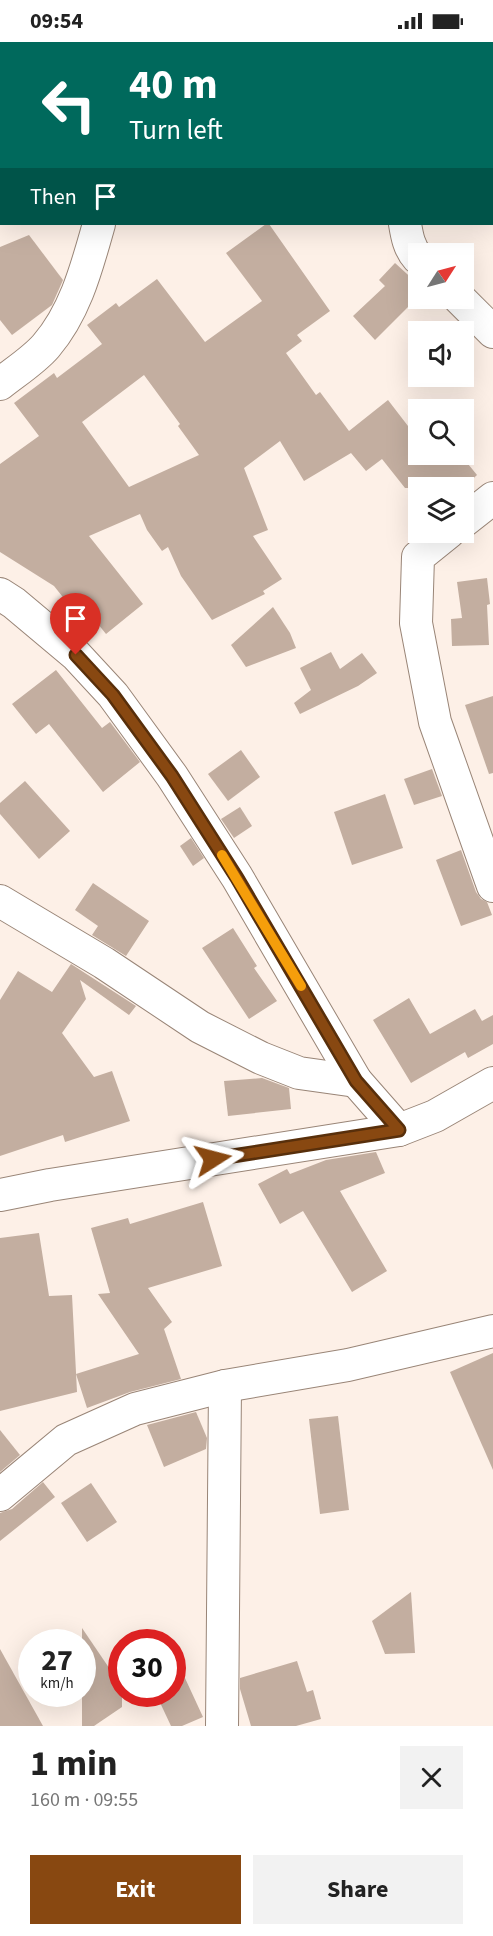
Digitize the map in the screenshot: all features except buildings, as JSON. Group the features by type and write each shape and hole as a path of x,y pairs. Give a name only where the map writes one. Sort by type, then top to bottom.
{"street":[{"path":"0,384 46,346 69,311 84,279 99,225"},
{"path":"405,225 409,243"},
{"path":"470,309 493,332"},
{"path":"474,513 493,498"},
{"path":"435,543 418,557 416,623 435,722 493,886"},
{"path":"0,594 76,655 113,695 172,776 237,878 356,1081 399,1130"},
{"path":"0,901 104,963 200,1027 261,1058 299,1073 356,1081"},
{"path":"0,1195 50,1185 399,1130 491,1090"},
{"path":"0,1495 66,1440 135,1409 225,1386 348,1365 493,1331"},
{"path":"222,1726 225,1386"}],"slow traffic":[{"path":"222,855 301,986"}],"route":[{"path":"76,655 113,695 172,776 237,878 356,1081 399,1130 213,1159"}]}
